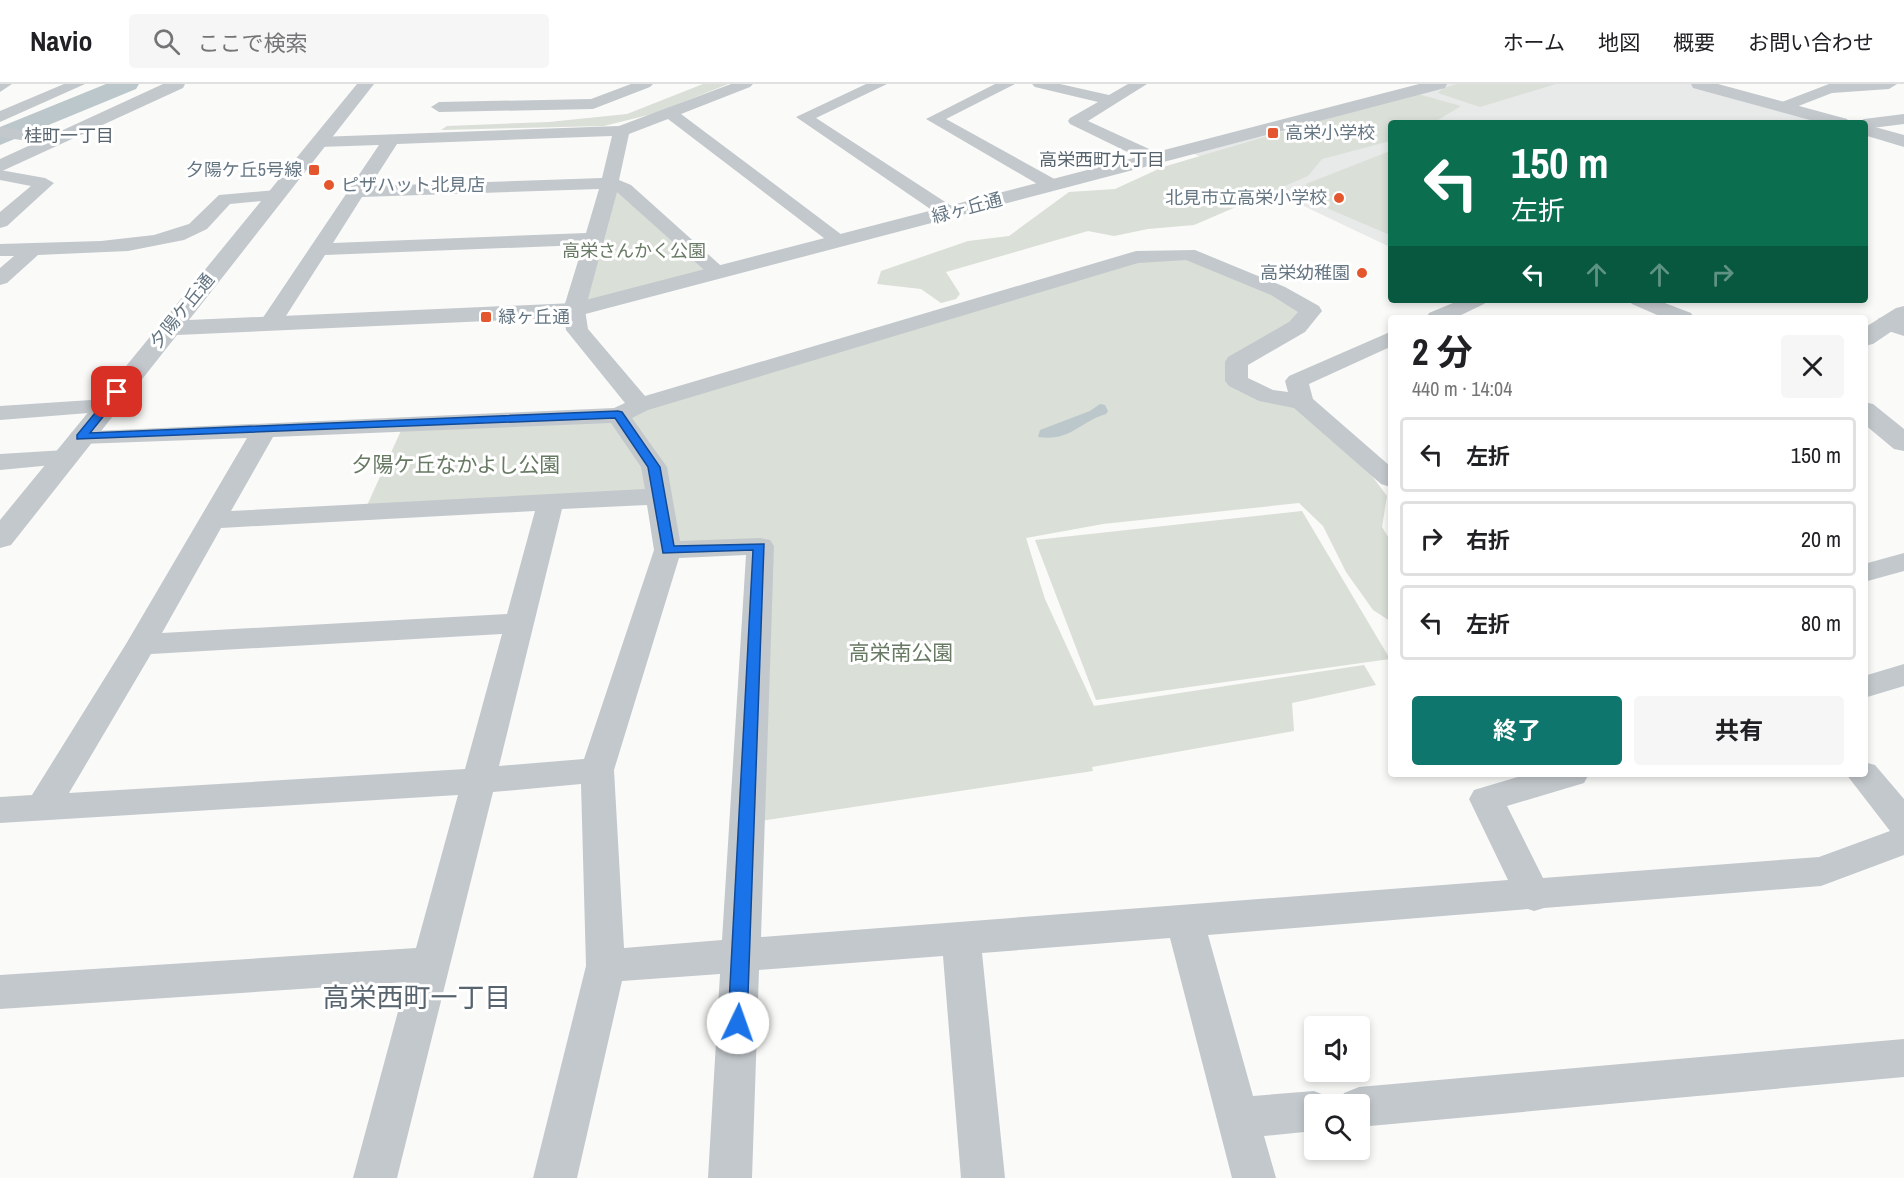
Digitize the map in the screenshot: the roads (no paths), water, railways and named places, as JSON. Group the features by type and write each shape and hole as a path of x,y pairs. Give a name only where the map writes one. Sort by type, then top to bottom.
{"street":[{"path":"0,166 49,138 177,84"},
{"name":"夕陽ケ丘通","path":"0,539 366,84"},
{"path":"450,92 439,107 593,104 645,84"},
{"path":"319,142 621,131 746,84"},
{"path":"879,84 804,117 949,213"},
{"path":"1007,84 934,119 1052,185"},
{"path":"1040,84 1111,100"},
{"path":"1139,84 1076,121 1154,158"},
{"name":"緑ヶ丘通","path":"168,328 574,310 1439,84"},
{"path":"1699,84 1830,120"},
{"path":"1811,84 1829,89"},
{"path":"1783,107 1829,89 1888,84"},
{"path":"0,92 70,87"},
{"path":"0,117 70,87"},
{"path":"670,113 840,241"},
{"path":"1868,124 1904,119"},
{"path":"1868,130 1904,141"},
{"path":"555,1178 606,966 597,770 668,550 654,467 629,410 578,330 574,310 610,183 621,131"},
{"path":"0,132 49,138"},
{"path":"269,325 391,140"},
{"path":"0,176 45,183 0,222"},
{"path":"357,192 610,183 625,189 719,273"},
{"path":"0,250 147,244 177,236 198,227 225,199 276,195"},
{"path":"320,249 593,239"},
{"path":"0,279 33,249"},
{"path":"81,437 264,430 629,410 1136,257 1188,254 1278,291 1311,311 1297,327 1236,361 1237,381 1267,396 1302,402 1388,477"},
{"path":"1444,315 1470,303"},
{"path":"1646,303 1675,315"},
{"path":"1868,337 1898,322"},
{"path":"1302,402 1297,381 1388,340"},
{"path":"0,413 106,406"},
{"path":"1868,413 1904,443"},
{"path":"43,807 141,644 264,430"},
{"path":"0,462 64,458"},
{"path":"213,520 660,496"},
{"path":"375,1178 551,502"},
{"path":"668,550 760,546 730,1178"},
{"path":"1868,572 1904,562"},
{"path":"141,644 518,622"},
{"path":"1868,686 1904,675"},
{"path":"0,810 477,781 597,770"},
{"path":"1534,896 1486,800 1562,777"},
{"path":"1866,777 1904,823"},
{"path":"606,966 1534,896 1821,871 1904,840"},
{"path":"1185,922 1254,1178"},
{"path":"961,940 983,1178"},
{"path":"0,992 430,964"},
{"path":"1370,1106 1904,1058"},
{"path":"1238,1118 1304,1112"}],"waterway":[{"path":"0,137 127,84"}],"place":[{"name":"高栄小学校","path":"1273,133"},
{"name":"夕陽ケ丘5号線","path":"314,170"},
{"name":"ピザハット北見店","path":"329,185"},
{"name":"北見市立高栄小学校","path":"1339,198"},
{"name":"高栄幼稚園","path":"1362,273"},
{"name":"緑ヶ丘通","path":"486,317"}],"district":[{"name":"桂町一丁目","path":"69,136"},
{"name":"高栄西町九丁目","path":"1102,160"},
{"name":"高栄西町一丁目","path":"417,998"}],"park label":[{"name":"高栄さんかく公園","path":"634,251"},
{"name":"夕陽ケ丘なかよし公園","path":"456,465"},
{"name":"高栄南公園","path":"901,653"}]}
